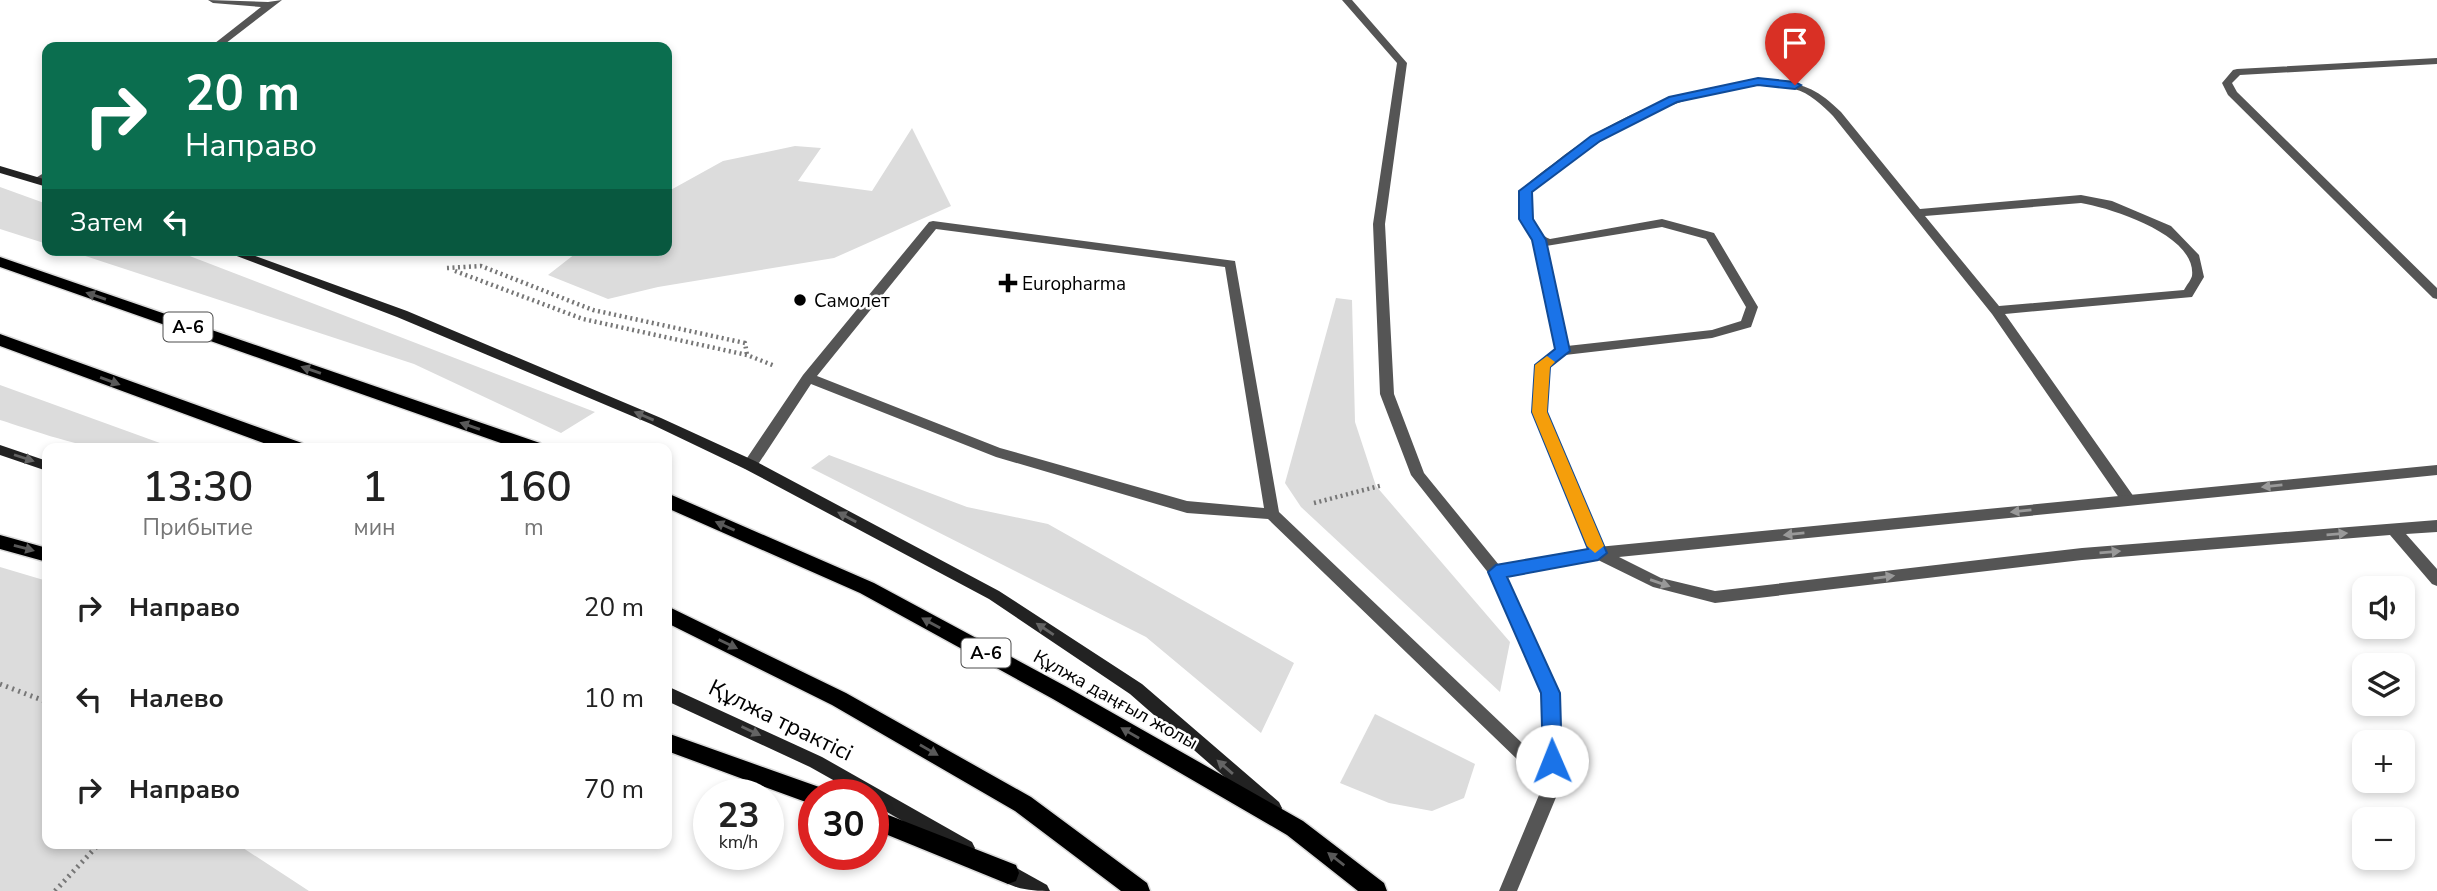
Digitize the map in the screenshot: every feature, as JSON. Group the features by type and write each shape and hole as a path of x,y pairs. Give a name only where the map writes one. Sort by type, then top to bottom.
{"main road":[{"path":"0,169 42,180"},
{"path":"243,256 401,314 656,421 750,465 1005,602 1136,689 1296,828"},
{"name":"A-6","path":"0,262 520,443"},
{"path":"0,341 282,443"},
{"path":"0,450 42,464"},
{"name":"Құлжа даңғыл жолы","path":"672,502 867,588 1296,828 1376,891"},
{"path":"0,542 42,554"},
{"path":"672,616 839,699 1023,804 1139,891"},
{"name":"Құлжа трактісі","path":"672,695 816,762 845,779"},
{"path":"672,744 798,789"},
{"name":"Құлжа трактісі","path":"889,804 1041,891"},
{"path":"889,825 1008,873"}],"street":[{"path":"213,0 274,3"},
{"path":"1347,0 1402,63 1378,223 1387,394 1418,475 1496,572 1551,693 1553,783 1508,891"},
{"path":"222,42 274,3"},
{"path":"2437,61 2237,72 2227,83 2232,93 2437,295"},
{"path":"1562,351 1539,240 1526,219 1526,191 1595,138 1673,100 1758,82 1795,85 1819,96 1996,311 2129,501"},
{"path":"1916,213 2081,199 2112,205 2167,229 2194,258 2198,277 2188,294 1996,311"},
{"path":"1539,240 1549,243 1662,223 1687,228 1710,236 1752,307 1746,324 1712,334 1562,351 1542,365 1539,412 1598,553 1658,583 1715,597 2082,554 2437,526"},
{"path":"750,465 808,379 933,225 1231,264 1272,514 1553,783"},
{"path":"808,379 1009,456 1187,508 1272,514"},
{"path":"1496,572 1598,553 2437,470"},
{"path":"2393,529 2437,580"}],"path":[{"path":"447,268 481,266 593,310 745,343 747,355 583,319 455,271"},
{"path":"1272,514 1418,475"},
{"path":"0,684 42,700"},
{"path":"55,891 94,849"}],"shaded area":[{"path":"912,128 951,206 834,258 658,287 608,299 548,275 572,256 672,256 672,189 723,161 795,146 821,148 798,181 872,191"},
{"path":"0,187 42,202 42,242 0,229"},
{"path":"85,256 190,256 595,412 561,433 414,364"},
{"path":"1336,298 1352,300 1355,422 1376,486 1510,642 1500,692 1301,507 1285,483"},
{"path":"0,385 160,443 77,443 0,420"},
{"path":"829,455 967,507 1048,524 1294,663 1261,733 1146,637 811,468"},
{"path":"0,567 42,580 42,849 245,849 309,891 0,891"},
{"path":"1375,714 1475,764 1464,798 1432,811 1389,803 1340,783"}],"slow traffic":[{"path":"1547,362 1542,365 1539,412 1595,546"}],"place":[{"name":"Europharma","path":"1008,283"},
{"name":"Самолет","path":"800,300"}],"route":[{"path":"1552,761 1551,693 1496,572 1598,553 1539,412 1542,365 1562,351 1539,240 1526,219 1526,191 1595,138 1673,100 1758,82 1795,85"}]}
